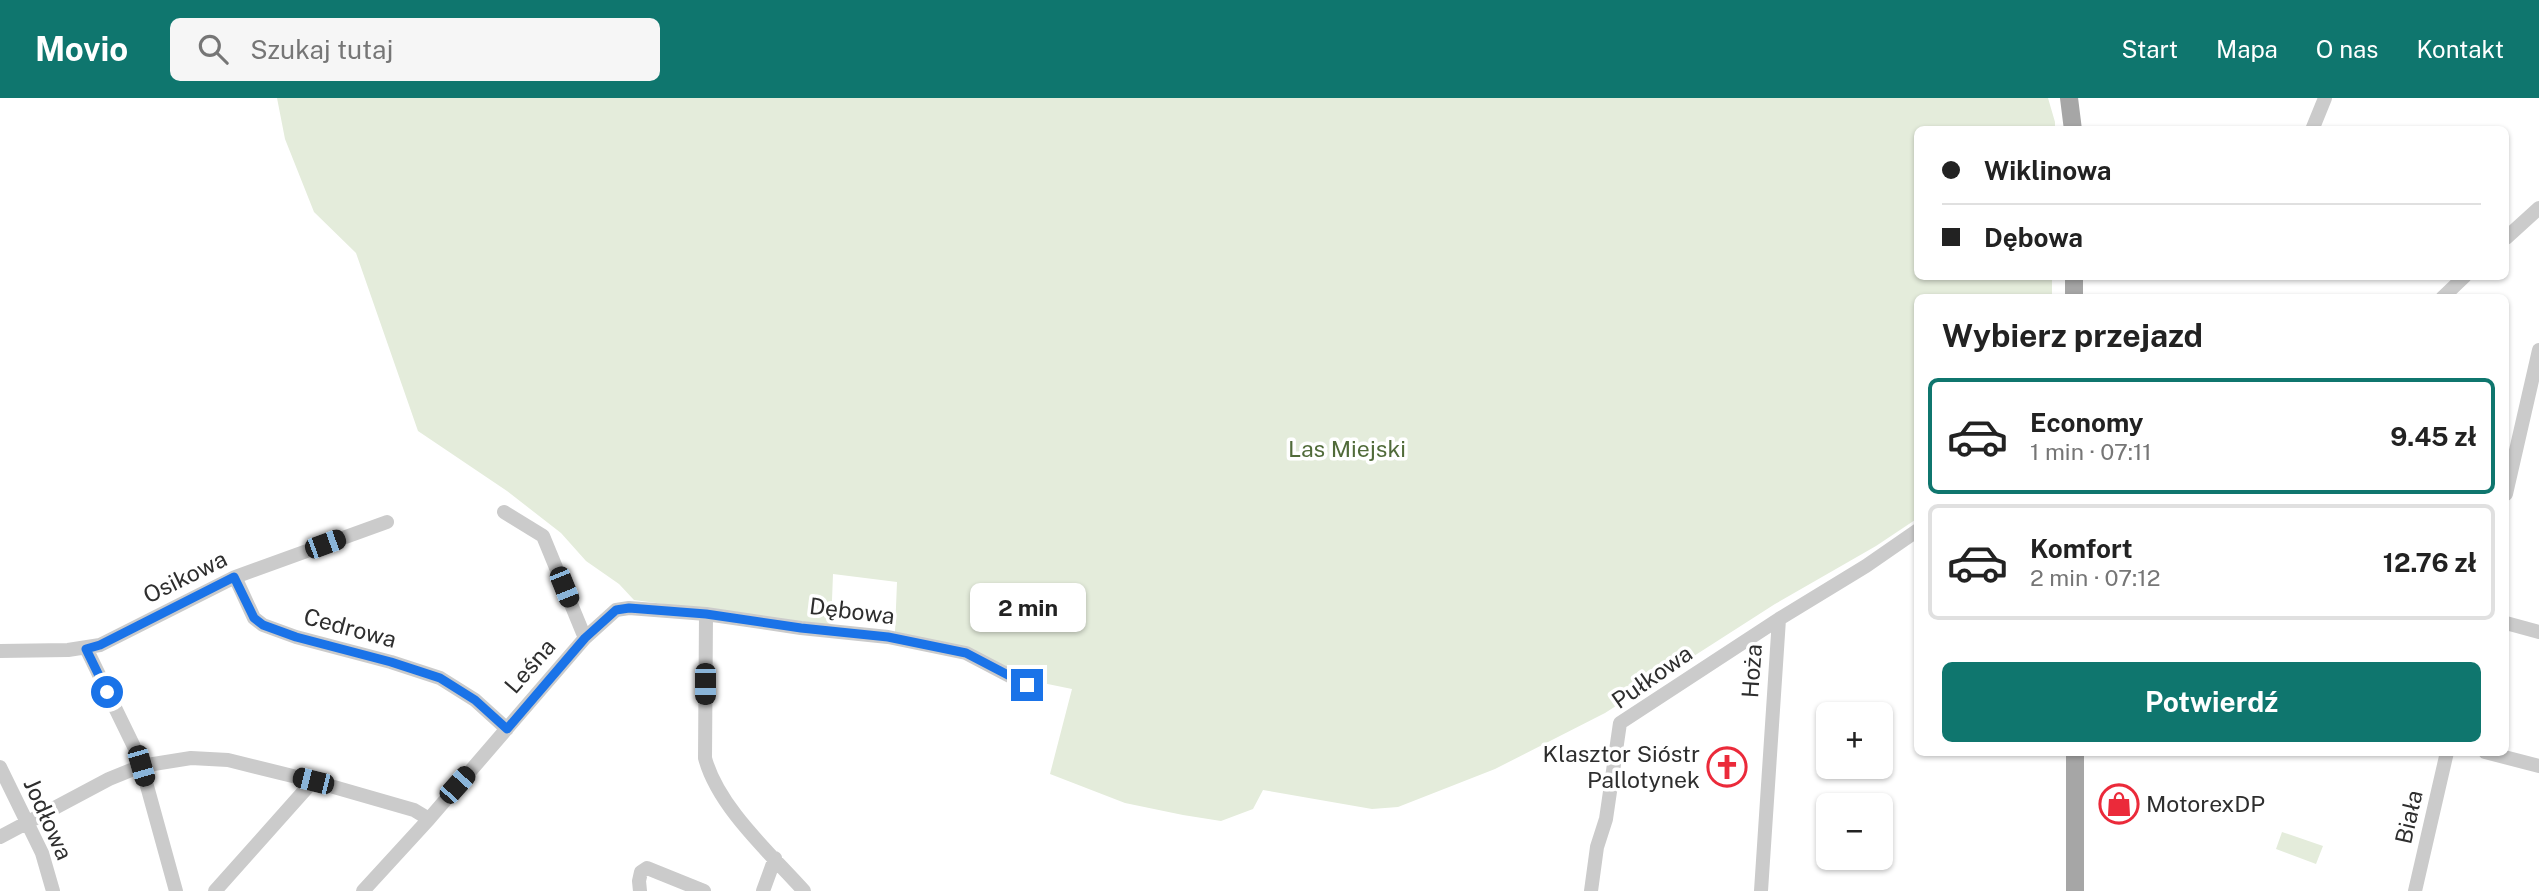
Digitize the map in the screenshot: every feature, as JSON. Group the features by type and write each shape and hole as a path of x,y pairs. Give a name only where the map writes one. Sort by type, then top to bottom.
{"main road":[{"path":"2069,98 2072,126"},
{"path":"2075,756 2075,891"}],"street":[{"path":"2314,126 2325,98"},
{"path":"2509,235 2539,208"},
{"path":"2446,294 2461,280"},
{"path":"2509,481 2539,350"},
{"path":"504,512 543,536 585,638"},
{"name":"Osikowa","path":"0,651 86,649 100,645 234,577 387,522"},
{"name":"Hoża","path":"1760,891 1779,619 1866,566 1914,533"},
{"name":"Cedrowa","path":"234,577 254,618 263,625 440,678 475,700 507,729"},
{"name":"Leśna","path":"363,891 429,819 585,638 616,610 629,608"},
{"name":"Dębowa","path":"629,608 706,614 888,637 966,653 1027,685"},
{"path":"706,614 705,758 709,773 716,788 804,891"},
{"name":"Pułkowa","path":"1591,891 1597,847 1607,812 1620,723 1779,619"},
{"path":"2509,624 2539,632"},
{"path":"86,649 139,757 176,891"},
{"name":"Biała","path":"2415,891 2446,756"},
{"path":"2500,756 2539,766"},
{"path":"0,837 109,779 141,766 191,758 228,760 313,781 414,810 429,819"},
{"name":"Jodłowa","path":"0,767 42,853 53,891"},
{"path":"215,891 313,781"},
{"path":"763,891 775,858"},
{"path":"640,891 641,872 647,868 704,891"}],"green space":[{"name":"Las Miejski","path":"277,98 2048,98 2055,126 1914,126 1914,280 2052,280 2052,294 1914,294 1914,521 1876,546 1775,604 1605,713 1495,769 1398,807 1372,809 1263,790 1253,809 1221,821 1125,803 1050,774 1072,689 1033,681 967,649 895,632 897,582 833,574 831,626 634,600 619,584 586,561 561,533 507,491 418,431 356,253 314,212 285,139"},
{"path":"2282,832 2323,846 2316,864 2276,849"}],"place":[{"name":"Klasztor Sióstr Pallotynek","path":"1727,767"},
{"name":"MotorexDP","path":"2119,804"}],"route":[{"path":"107,692 86,649 100,645 234,577 254,618 263,625 440,678 475,700 507,729 585,638 616,610 629,608 706,614 888,637 966,653 1027,685"}]}
